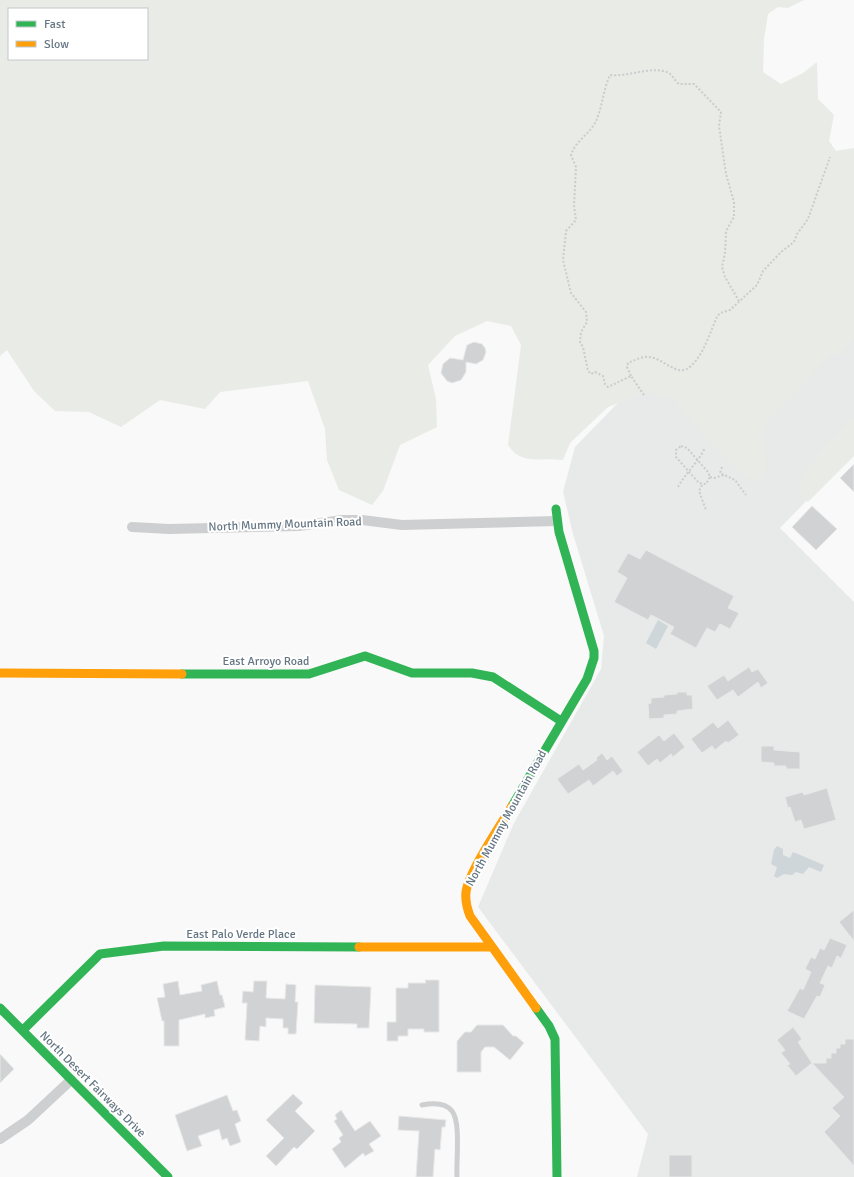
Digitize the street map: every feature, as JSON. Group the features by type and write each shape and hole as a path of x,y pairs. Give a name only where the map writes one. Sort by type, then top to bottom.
{"street":[{"name":"North Mummy Mountain Road","path":"556,509 562,542 594,658 587,679 561,721 467,884 465,899 470,916 549,1026 555,1039 557,1177"},
{"name":"North Mummy Mountain Road","path":"132,527 169,528 300,526 349,520 402,525 557,521"},
{"name":"East Arroyo Road","path":"0,673 309,674 324,671 364,656 412,673 464,672 493,677 561,721"},
{"name":"East Palo Verde Place","path":"23,1030 100,954 164,946 492,947"},
{"name":"North Desert Fairways Drive","path":"0,1008 168,1177"},
{"path":"0,1139 28,1120 72,1080"}],"lane":[{"path":"422,1105 436,1103 452,1110 457,1121 457,1177"}],"path":[{"path":"632,376 608,386 605,384 603,376 595,372 591,374 588,371 583,347 580,342 581,332 587,322 586,312 571,293 563,260 566,231 576,220 574,205 576,167 571,155 574,148 596,122 605,86 610,75 627,76 653,70 666,72 671,74 680,84 694,84 722,112 719,126 726,174 734,202 734,216 726,231 725,252 722,267 725,277 740,301"},
{"path":"644,395 627,367 628,363 647,356 665,362 675,370 683,371 691,367 699,356 720,313 730,310 757,285 764,272 781,252 794,242 797,234 808,219 830,157"},
{"path":"702,485 676,458 675,454 678,448 685,446 708,472 710,477"},
{"path":"678,487 688,471 698,461 705,448"},
{"path":"722,467 720,473 736,480 746,495"},
{"path":"710,477 714,478 724,475"},
{"path":"706,510 699,491 702,485 709,481 710,477"}],"shaded area":[{"path":"0,0 804,0 788,8 778,7 768,14 764,39 763,72 781,84 803,73 817,62 818,99 834,115 829,141 836,151 854,148 854,339 839,355 832,353 765,425 764,439 766,466 763,479 750,480 732,466 709,442 674,400 647,392 608,407 570,443 563,460 532,459 519,456 513,452 508,445 521,345 511,326 487,321 455,336 428,365 436,399 437,427 400,445 383,491 372,505 339,490 327,460 325,429 308,381 220,392 205,409 160,400 121,427 89,412 55,411 34,391 7,350 0,356"},
{"path":"852,162 854,164 854,452 780,528 854,602 854,1177 637,1177 648,1134 478,907 514,823 601,669 604,636 573,534 563,492 575,447"},
{"path":"854,417 854,456 808,502 798,493 800,483 805,473 820,452"},
{"path":"658,620 668,626 656,649 646,643"},
{"path":"777,846 783,849 783,855 790,858 793,852 824,865 821,872 809,867 803,874 796,872 792,875 784,874 777,878 774,876 777,867 771,864 774,850"}],"building":[{"path":"474,342 482,344 485,348 486,352 483,360 476,364 466,362 466,372 461,380 452,383 447,381 441,373 443,364 450,358 463,360 467,345"},
{"path":"854,464 854,492 840,478"},
{"path":"812,506 837,529 816,550 792,527"},
{"path":"646,550 734,596 728,608 739,613 730,629 720,624 715,632 707,628 696,648 670,634 674,627 651,615 648,620 614,602 627,578 617,572 628,553 640,559"},
{"path":"749,667 752,672 758,669 768,683 761,688 758,682 738,697 733,690 717,700 707,686 724,675 728,681"},
{"path":"677,692 687,692 687,695 692,695 693,709 677,711 677,714 664,715 664,718 649,719 648,704 651,703 651,698 677,694"},
{"path":"728,720 739,735 728,743 726,741 715,750 712,746 702,753 691,739 713,722 718,728"},
{"path":"674,733 685,747 673,757 671,754 660,763 657,759 648,766 637,752 659,735 664,741"},
{"path":"761,746 774,746 774,750 800,752 800,769 786,769 786,766 774,766 774,763 761,762"},
{"path":"602,753 607,760 612,756 623,771 617,776 613,771 593,786 589,780 568,794 557,779 579,764 583,770 597,760 596,758"},
{"path":"827,788 836,820 804,829 801,820 795,822 790,807 788,808 785,797 803,792 804,795"},
{"path":"854,910 854,941 839,922"},
{"path":"830,938 847,945 841,958 837,956 832,968 828,966 820,983 825,985 820,997 817,996 804,1019 787,1011 800,988 803,990 811,972 805,969 811,957 815,959 820,948 824,950"},
{"path":"425,980 439,980 439,1032 424,1032 424,1029 408,1029 408,1036 398,1036 398,1041 387,1041 387,1022 396,1022 396,988 408,988 408,983 426,983"},
{"path":"178,981 180,995 202,991 201,985 217,981 220,995 222,995 225,1007 214,1010 215,1016 205,1018 205,1014 179,1020 179,1046 164,1046 164,1021 162,1021 157,998 165,997 163,984"},
{"path":"254,981 267,981 266,998 285,999 286,984 296,985 295,1002 298,1002 296,1034 288,1034 288,1028 283,1028 283,1019 266,1018 266,1027 260,1026 259,1041 245,1040 247,1003 242,1003 243,991 253,992"},
{"path":"315,985 371,987 369,1028 357,1028 357,1024 314,1023"},
{"path":"477,1025 503,1025 513,1036 516,1036 524,1043 510,1060 494,1047 485,1047 481,1052 481,1072 457,1072 457,1041 465,1032 471,1032"},
{"path":"793,1027 802,1039 798,1042 812,1063 796,1076 787,1065 790,1064 781,1053 785,1050 777,1040"},
{"path":"845,1039 854,1039 854,1166 824,1132 840,1116 832,1108 844,1097 812,1063 826,1063 826,1058 831,1058 831,1053 836,1053 836,1048 840,1048 840,1044 845,1044"},
{"path":"0,1054 14,1069 0,1083"},
{"path":"293,1094 303,1103 295,1111 315,1131 297,1149 294,1147 276,1166 266,1156 284,1138 266,1120"},
{"path":"227,1095 233,1111 237,1110 241,1121 235,1124 241,1142 230,1146 227,1138 222,1140 219,1129 198,1136 202,1146 187,1151 175,1115"},
{"path":"341,1110 355,1131 370,1121 381,1136 369,1144 374,1151 365,1156 363,1153 345,1168 332,1149 341,1142 339,1138 343,1135 334,1121 337,1119 335,1115"},
{"path":"399,1116 446,1120 445,1127 442,1127 440,1150 435,1149 433,1177 416,1177 419,1131 398,1130"},
{"path":"669,1155 692,1155 692,1177 669,1177"}],"traffic: fast":[{"path":"512,806 587,679 594,658 594,651 559,532 556,509"},
{"path":"182,674 309,674 365,656 412,673 472,673 493,677 561,721"},
{"path":"23,1030 100,954 164,946 359,947"},
{"path":"0,1008 168,1177"},
{"path":"536,1008 549,1026 555,1039 557,1177"}],"traffic: slow":[{"path":"0,673 182,674"},
{"path":"512,806 479,861 468,883 466,901 470,916 536,1008"},
{"path":"359,947 492,947"}]}
